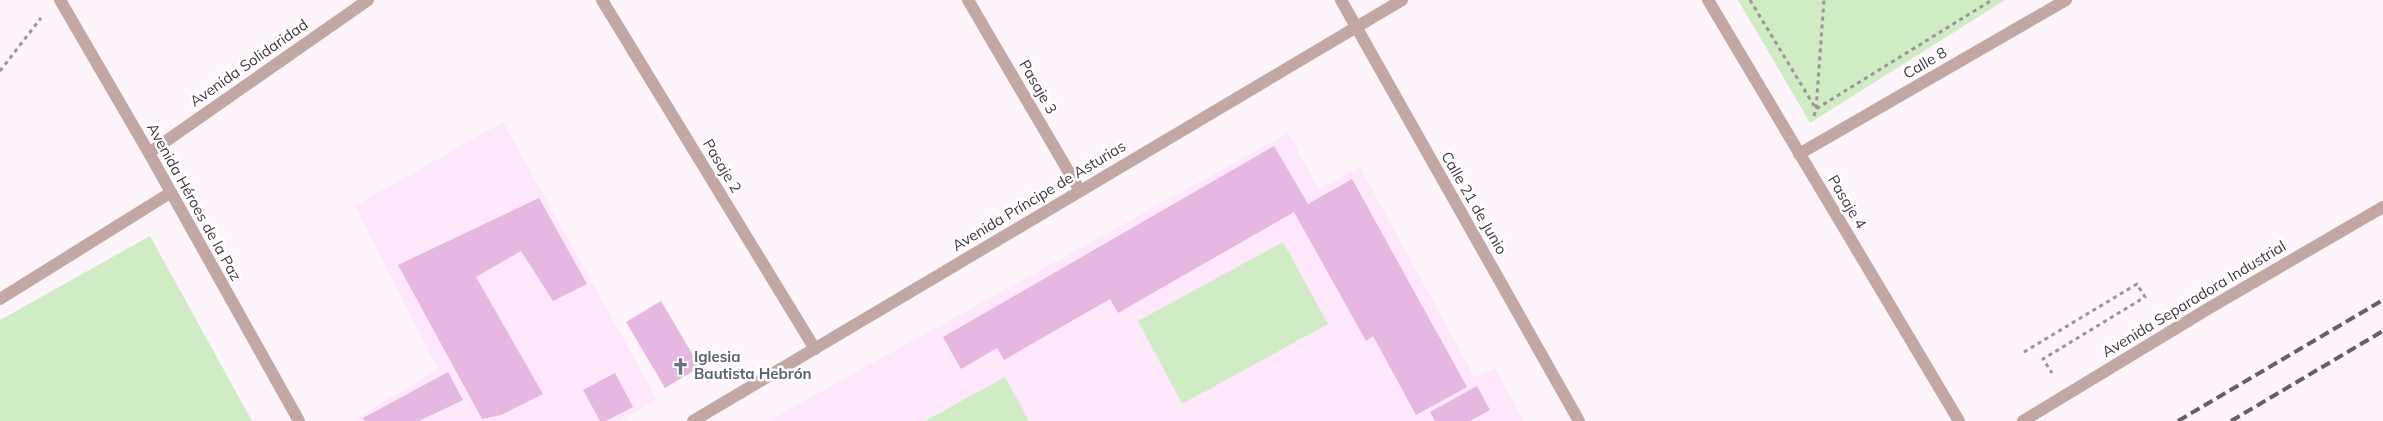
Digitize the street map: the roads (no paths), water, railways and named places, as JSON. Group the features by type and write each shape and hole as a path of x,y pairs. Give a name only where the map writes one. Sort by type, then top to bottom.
{"street":[{"name":"Avenida Héroes de la Paz","path":"60,0 149,153 299,421"},
{"name":"Avenida Solidaridad","path":"149,153 368,0"},
{"name":"Pasaje 2","path":"602,0 815,348"},
{"name":"Pasaje 3","path":"968,0 1080,191"},
{"name":"Calle 21 de Junio","path":"1341,0 1580,421"},
{"name":"Avenida Príncipe de Asturias","path":"693,421 1402,0"},
{"name":"Pasaje 4","path":"1708,0 1959,421"},
{"name":"Calle 8","path":"1799,154 2066,0"},
{"path":"0,299 170,193"},
{"name":"Avenida Separadora Industrial","path":"2022,421 2211,307 2383,207"}],"railway":[{"path":"2178,421 2383,300"},
{"path":"2231,421 2383,331"}],"place":[{"name":"Iglesia Bautista Hebrón","path":"680,366"}]}
